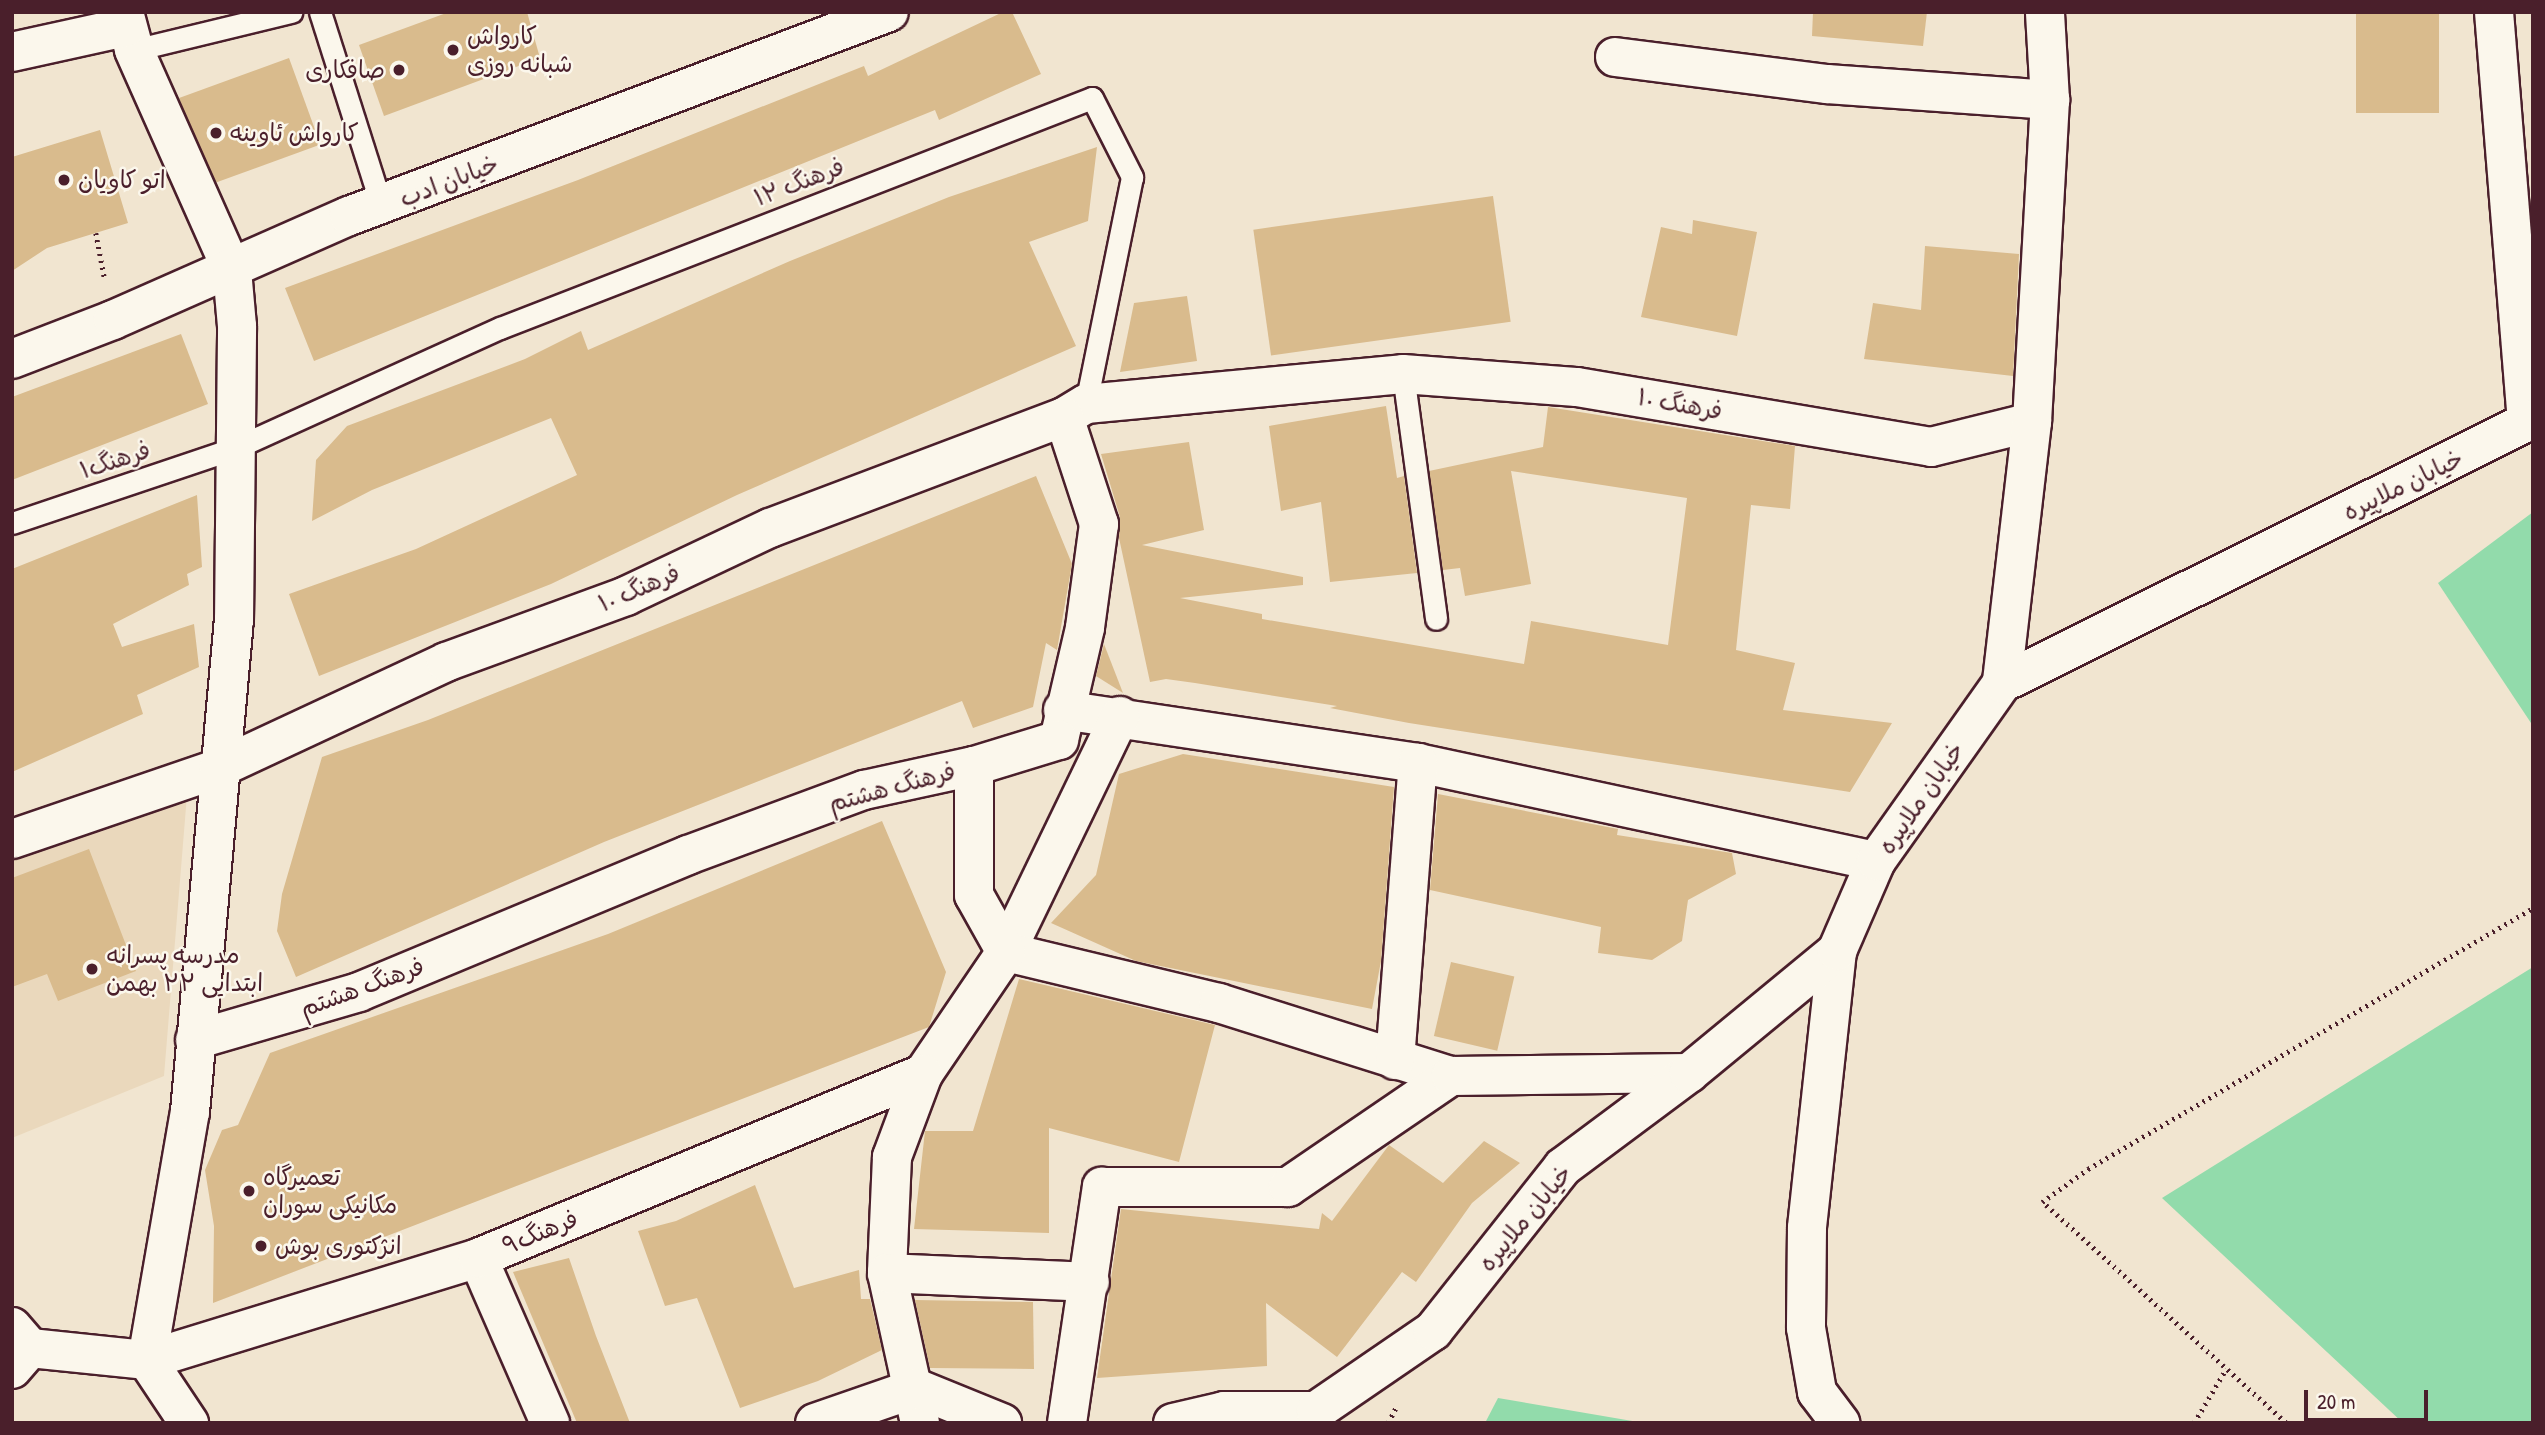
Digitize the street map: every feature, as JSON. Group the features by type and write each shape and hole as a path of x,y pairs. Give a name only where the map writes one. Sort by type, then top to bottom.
{"street":[{"name":"خیابان ادب","path":"12,359 232,270 349,216 382,207 889,12"},
{"path":"2002,683 2032,422 2049,100 2045,12"},
{"path":"2494,12 2530,421"},
{"path":"12,52 128,30 232,270 237,326 234,621 190,1112 147,1360 188,1423"},
{"path":"1615,57 1827,84 2049,100"},
{"name":"فرهنگ ۱۰","path":"12,839 219,768 446,662 626,596 770,528 1075,410 1403,374 1577,387 1931,447 2032,422"},
{"path":"974,765 1059,740 1063,710 1084,628 1098,524 1075,410"},
{"name":"خیابان ملاپیره","path":"1173,1423 1224,1411 1316,1411 1433,1331 1563,1167 1689,1073 1837,951 1876,861 2002,683 2530,421"},
{"path":"1063,710 1120,716 1418,764 1876,861"},
{"path":"918,1405 887,1273 892,1157 923,1074 1006,952 1120,716"},
{"path":"1395,1060 1418,764"},
{"name":"فرهنگ هشتم","path":"195,1040 359,992 688,855 864,790 974,765 974,895 1006,952"},
{"path":"1837,951 1807,1228 1806,1328 1817,1392 1840,1423"},
{"path":"1006,952 1219,1003 1451,1076 1689,1073"},
{"name":"فرهنگ۹","path":"147,1360 478,1258 923,1074"},
{"path":"1067,1423 1102,1187 1288,1187 1451,1076"},
{"path":"478,1258 550,1423"},
{"path":"887,1273 1090,1282"},
{"path":"18,1348 147,1360"},
{"path":"815,1423 918,1405 1002,1423"}],"lane":[{"path":"128,30 291,12"},
{"path":"320,12 382,207"},
{"name":"فرهنگ ۱۲","path":"236,449 500,328 1092,98 1132,177 1075,410"},
{"path":"1403,374 1436,619"},
{"name":"فرهنگ۱","path":"12,523 236,449"}],"path":[{"path":"2287,1423 2042,1202 2088,1169 2533,908"},
{"path":"2194,1423 2227,1368"}],"shaded area":[{"name":"مدرسه پسرانه ابتدایی ۲۲ بهمن","path":"187,795 164,1076 12,1138 12,861"}],"green space":[{"path":"2533,512 2533,726 2438,583"},
{"path":"2533,967 2533,1423 2403,1423 2162,1198"},
{"path":"1498,1398 1644,1423 1485,1423"}],"building":[{"path":"449,12 527,12 540,58 384,116 359,45"},
{"path":"1003,12 1012,12 1041,74 939,120 935,110 314,361 285,288 578,180 864,66 868,76"},
{"path":"1813,12 1927,12 1923,46 1812,36"},
{"path":"2356,12 2439,12 2439,113 2356,113"},
{"path":"289,58 320,144 211,184 179,98"},
{"name":"اتو کاویان","path":"100,130 128,223 47,248 12,271 12,157"},
{"path":"1097,147 1088,221 1029,242 1076,346 737,495 551,584 319,676 289,594 416,549 577,475 551,418 372,490 312,521 316,460 347,426 525,359 581,331 588,350 790,261 949,197"},
{"path":"1493,196 1511,322 1271,355 1253,230"},
{"path":"1693,220 1757,232 1737,336 1641,317 1661,227 1692,234"},
{"path":"1925,246 2019,254 2013,376 1864,359 1873,303 1921,310"},
{"path":"1187,296 1197,361 1120,372 1134,303"},
{"path":"181,334 208,404 12,480 12,397"},
{"path":"1386,406 1397,478 1404,476 1417,573 1330,582 1321,502 1281,511 1269,426"},
{"path":"1548,407 1795,446 1790,509 1751,505 1736,650 1795,663 1783,710 1892,723 1850,792 1409,723 1330,708 1337,706 1195,683 1166,679 1150,682 1119,538 1120,517 1101,454 1189,442 1204,530 1142,545 1303,577 1303,585 1180,598 1262,614 1262,619 1524,664 1531,621 1668,645 1687,498 1511,471 1531,584 1465,596 1460,568 1443,570 1429,471 1543,447"},
{"path":"1036,476 1072,564 1057,650 1046,643 1033,707 973,728 962,701 604,842 296,977 277,931 282,894 322,757 428,720"},
{"path":"197,495 202,567 187,574 189,585 113,624 122,647 194,624 199,667 137,695 143,714 12,772 12,569"},
{"path":"1104,644 1123,693 1096,676"},
{"path":"1183,754 1394,787 1381,961 1372,1009 1136,961 1051,923 1096,875 1119,774"},
{"path":"1438,794 1618,829 1617,835 1732,853 1736,874 1688,900 1682,941 1652,960 1598,953 1601,927 1430,890"},
{"path":"882,821 946,972 929,1027 213,1303 214,1226 205,1170 222,1130 238,1125 270,1053 608,934"},
{"path":"89,849 136,971 58,1001 47,974 12,987 12,878"},
{"path":"1451,962 1514,977 1497,1051 1434,1036"},
{"path":"1019,979 1215,1025 1179,1162 1049,1128 1049,1233 914,1229 925,1131 973,1131"},
{"path":"1484,1141 1520,1163 1472,1203 1416,1282 1402,1272 1337,1357 1266,1303 1267,1366 1097,1378 1121,1209 1319,1229 1322,1213 1332,1221 1389,1145 1443,1183"},
{"path":"755,1185 794,1288 859,1270 861,1299 870,1299 882,1350 818,1381 740,1408 697,1298 665,1306 638,1231 676,1221"},
{"path":"569,1258 630,1423 577,1423 513,1272"},
{"path":"915,1300 1033,1302 1034,1369 930,1368"}],"place":[{"name":"کارواش شبانه روزی","path":"453,50"},
{"name":"صافکاری","path":"399,70"},
{"name":"کارواش ئاوینه","path":"216,133"},
{"name":"اتو کاویان","path":"64,180"},
{"name":"مدرسه پسرانه ابتدایی ۲۲ بهمن","path":"92,969"},
{"name":"تعمیرگاه مکانیکی سوران","path":"249,1191"},
{"name":"انژکتوری بوش","path":"261,1246"}]}
